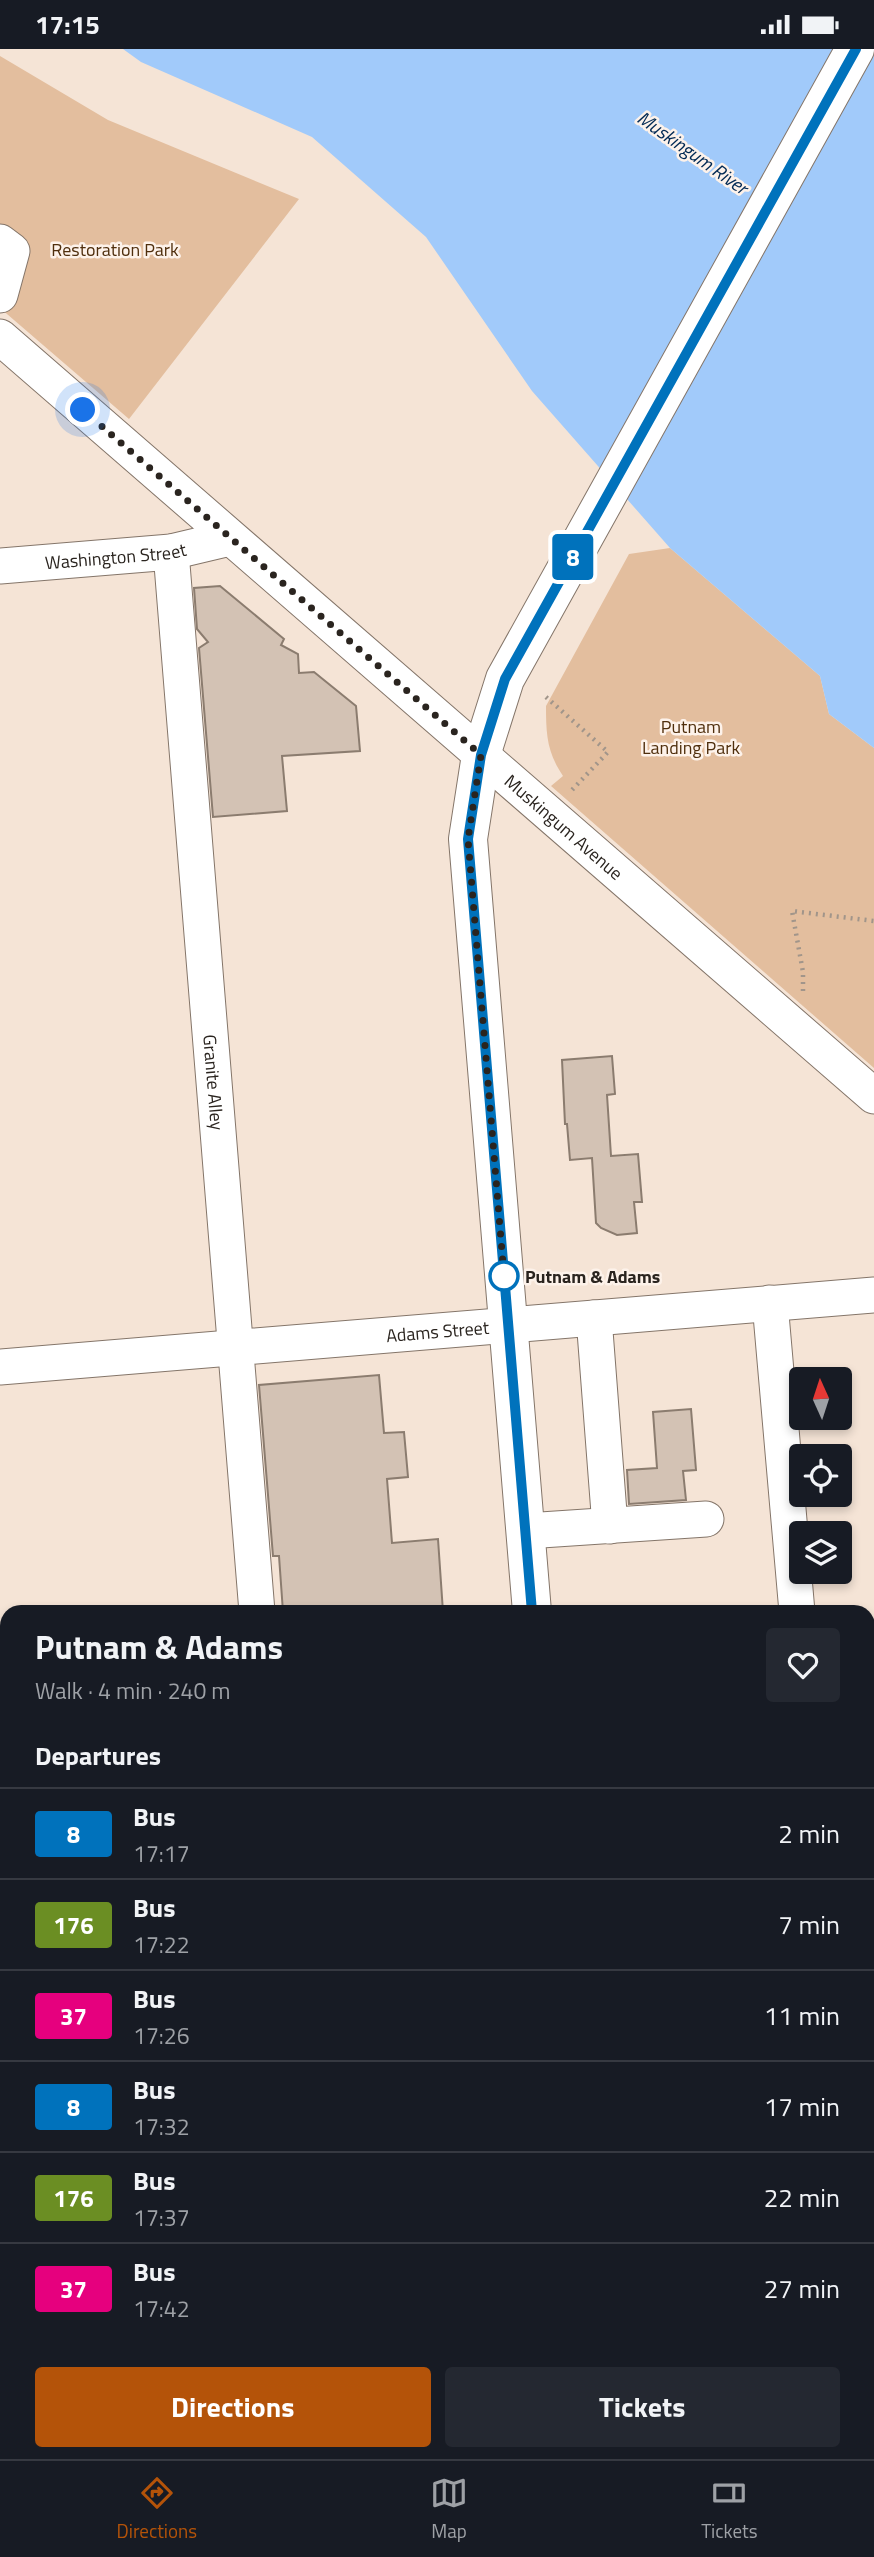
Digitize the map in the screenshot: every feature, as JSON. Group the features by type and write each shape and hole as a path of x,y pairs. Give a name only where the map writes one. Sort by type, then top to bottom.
{"main road":[{"path":"531,1605 468,839 481,755 505,679 856,49"}],"street":[{"path":"0,241 12,251 0,295"},
{"name":"Muskingum Avenue","path":"0,337 874,1096"},
{"name":"Washington Street","path":"0,566 171,552 230,538"},
{"name":"Granite Alley","path":"171,552 256,1605"},
{"name":"Adams Street","path":"0,1367 874,1295"},
{"path":"770,1303 796,1605"},
{"path":"594,1318 610,1525"},
{"path":"526,1531 706,1519"}],"path":[{"path":"546,697 608,751 571,791"},
{"path":"803,991 803,972 792,911 874,921"}],"green space":[{"name":"Restoration Park","path":"0,56 108,120 299,199 129,419 0,308"},
{"name":"Putnam Landing Park","path":"670,548 820,676 829,714 874,748 874,1068 551,786 563,776 548,743 546,706 629,554"}],"water":[{"name":"Muskingum River","path":"123,49 874,49 874,748 829,714 820,676 670,548 532,391 426,237 312,137 141,62"}],"building":[{"path":"220,586 284,639 281,645 298,654 299,673 314,672 356,706 360,751 282,756 287,811 213,817 199,648 208,642 197,629 194,588"},
{"path":"612,1056 615,1094 607,1095 611,1156 638,1154 642,1202 634,1202 637,1233 617,1235 596,1223 592,1158 570,1160 565,1124 562,1060"},
{"path":"379,1375 384,1433 404,1432 408,1477 387,1479 392,1543 438,1539 443,1605 282,1605 279,1556 273,1556 259,1385"},
{"path":"691,1409 696,1470 683,1471 686,1500 629,1504 627,1470 657,1468 653,1412"}],"bus line":[{"name":"8","path":"531,1605 468,839 481,755 505,679 856,49"}],"place":[{"name":"Putnam & Adams","path":"504,1276"}],"route":[{"path":"83,410 481,755 468,839 504,1276"}]}
